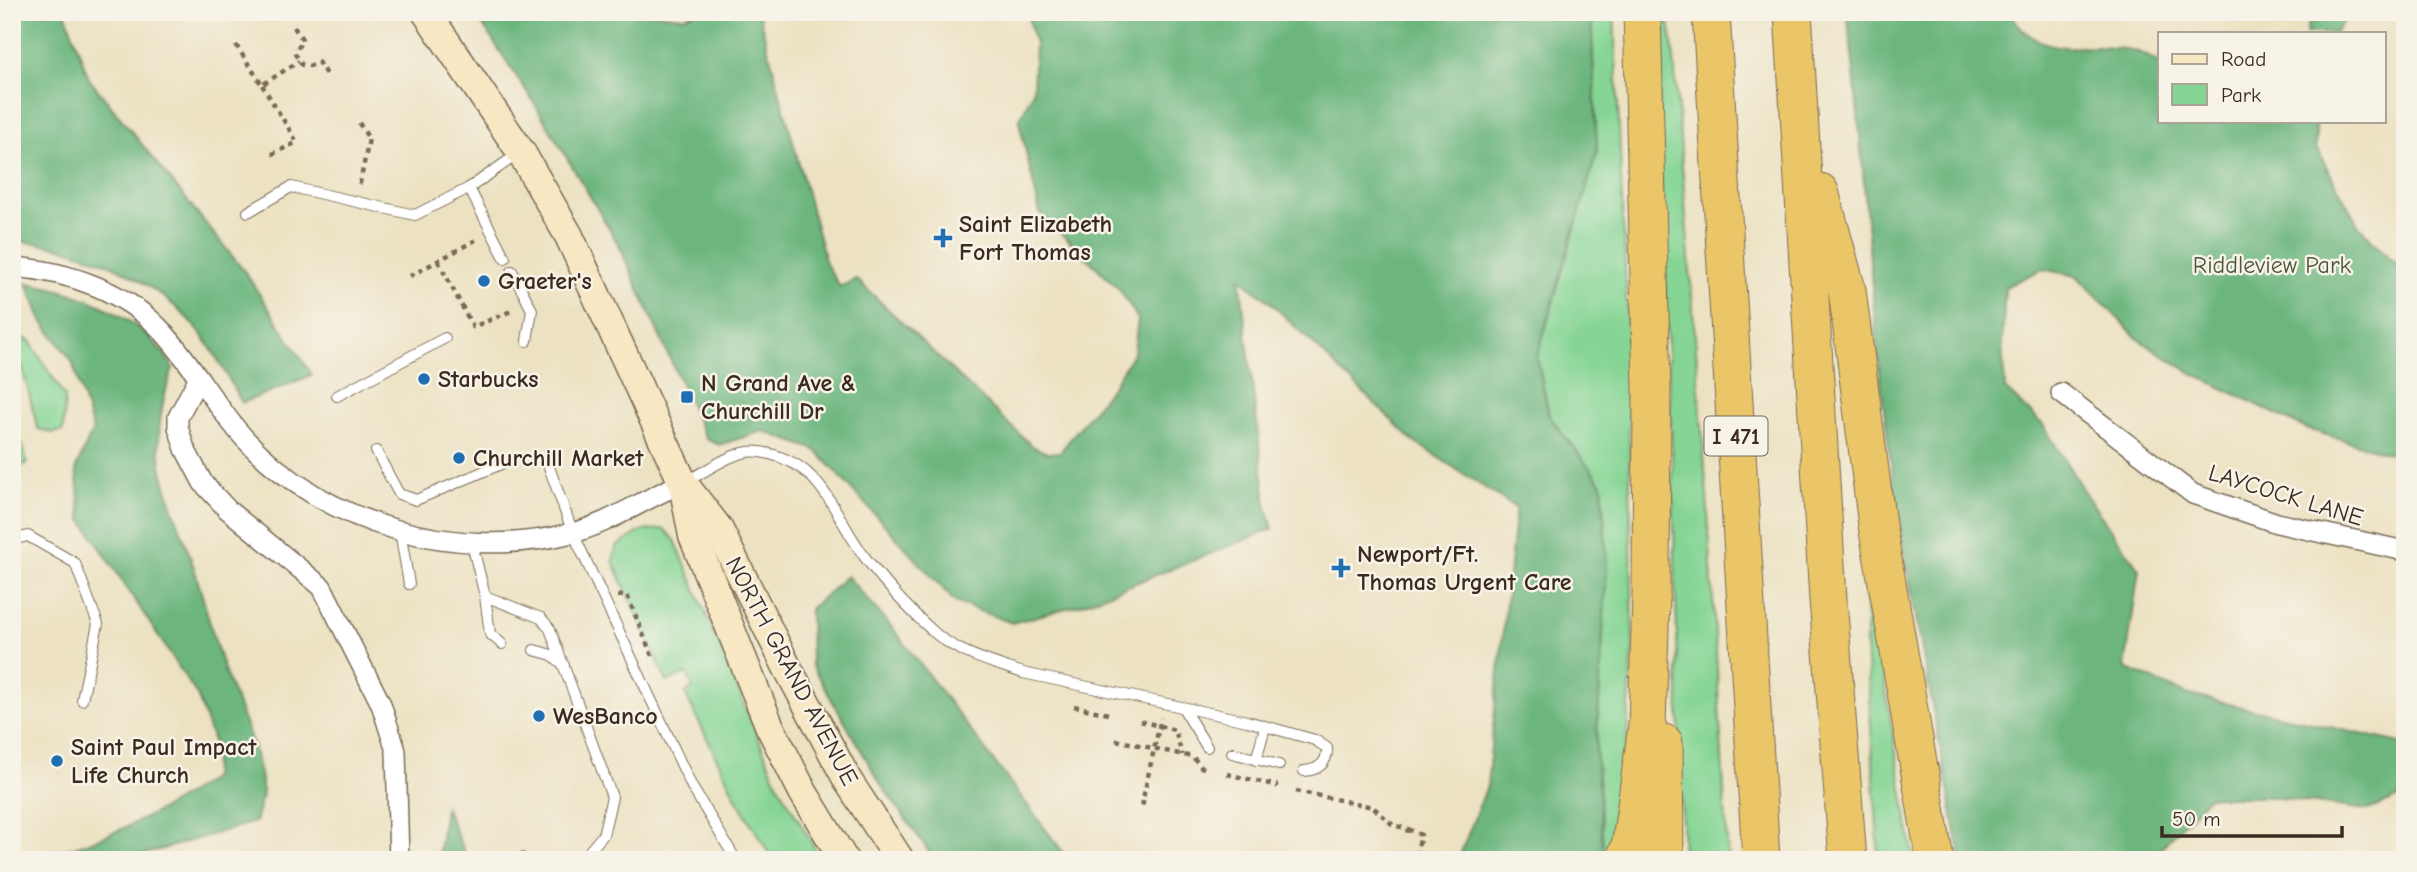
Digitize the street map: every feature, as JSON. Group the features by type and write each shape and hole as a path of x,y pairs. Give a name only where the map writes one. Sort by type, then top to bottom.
{"highway":[{"path":"1625,860 1631,842 1647,726 1651,596 1653,388 1642,12"},
{"name":"I 471","path":"1710,12 1761,860"},
{"path":"1793,12 1828,598 1848,860"},
{"path":"1801,122 1847,290 1877,525 1935,860"},
{"path":"1651,596 1663,720 1665,860"}],"main road":[{"name":"NORTH GRAND AVENUE","path":"426,12 521,152 593,284 683,483 718,528 787,667 848,781 900,860"},
{"name":"NORTH GRAND AVENUE","path":"683,483 693,536 770,727 844,860"}],"street":[{"path":"12,267 67,275 104,290 136,308 164,333 246,440 280,471 320,498 354,515 400,531 472,544 573,533 683,483"},
{"path":"198,379 183,405 178,427 185,449 203,483 228,510 322,587 381,704 396,751 399,860"},
{"name":"LAYCOCK LANE","path":"2061,393 2193,494 2277,523 2405,551"}],"lane":[{"path":"248,212 291,187 415,215 469,188 521,152"},
{"path":"469,188 505,258"},
{"path":"512,271 532,310 527,341"},
{"path":"337,396 445,338"},
{"path":"376,451 400,494 416,500 506,462"},
{"path":"683,483 732,457 758,451 798,464 821,484 866,559 939,636 987,661 1023,673 1315,740 1327,748 1327,757 1322,765 1304,771"},
{"path":"549,467 573,533 692,787 736,860"},
{"path":"400,531 409,584"},
{"path":"12,540 28,536 75,563 98,624 82,700"},
{"path":"472,544 485,596 490,634 502,644"},
{"path":"485,596 541,618 550,629 567,668 612,797 603,835 582,860"},
{"path":"534,650 552,655 567,668"},
{"path":"1183,708 1207,747"},
{"path":"1256,760 1265,727"},
{"path":"1232,753 1279,765"}],"path":[{"path":"294,27 303,39 295,54 299,61 310,66 318,62 328,76"},
{"path":"236,46 297,142 270,156"},
{"path":"262,85 299,61"},
{"path":"356,202 369,139 359,123"},
{"path":"410,276 474,242 477,247"},
{"path":"438,261 464,304 473,327 510,309 527,341"},
{"path":"1144,804 1142,803 1164,704"},
{"path":"1074,706 1108,714"},
{"path":"1140,721 1175,730 1182,755"},
{"path":"1116,740 1193,757 1201,767 1208,769"},
{"path":"1227,774 1278,786"},
{"path":"1296,791 1373,807 1393,825 1421,835 1415,860"},
{"path":"1406,837 1408,829"}],"green space":[{"path":"12,12 65,12 89,79 245,272 312,375 242,403 204,337 179,310 159,294 137,279 89,256 12,241"},
{"path":"474,12 641,12 684,17 696,12 758,12 826,264 840,287 856,279 1032,446 1047,453 1060,452 1114,384 1134,352 1138,319 1120,290 1040,213 1019,121 1033,91 1035,44 1027,12 1591,12 1597,152 1537,357 1549,416 1602,484 1607,566 1596,750 1604,860 1458,860 1487,786 1516,508 1413,441 1270,302 1240,278 1266,504 1273,529 1082,604 1012,623 955,602 816,450 763,431 719,445 706,439 619,245 533,101"},
{"path":"1591,12 1614,12 1627,313 1633,647 1623,793 1607,860 1604,860 1596,750 1607,566 1602,484 1549,416 1537,357 1597,152"},
{"path":"1665,12 1668,12 1674,59 1707,496 1728,860 1683,860 1672,452 1658,114"},
{"name":"Riddleview Park","path":"1847,12 2010,12 2035,39 2066,47 2135,51 2158,62 2158,122 2316,122 2316,148 2359,226 2390,259 2405,266 2405,458 2307,429 2192,373 2138,339 2077,276 2042,269 2005,287 2002,344 2005,389 2043,425 2086,495 2139,569 2125,668 2189,695 2405,744 2405,779 2400,797 2368,810 2271,797 2208,797 2150,860 1961,860 1914,608 1885,418"},
{"path":"2311,12 2351,12 2336,32 2306,32"},
{"path":"27,283 90,300 129,321 161,350 173,368 160,424 162,470 221,662 253,746 260,776 262,795 255,822 125,860 28,860 78,846 125,828 191,792 213,778 215,747 197,695 81,518 76,468 93,430 72,361 42,321"},
{"path":"12,334 29,340 65,397 63,431 53,433 38,429 21,363 12,365"},
{"path":"22,443 27,464 12,468 12,446"},
{"path":"664,529 675,540 778,785 822,860 773,860 738,802 685,693 693,688 687,673 667,682 613,561 616,547 641,531"},
{"path":"847,576 894,630 1069,860 935,860 882,786 811,664 810,609"},
{"path":"1867,580 1914,860 1879,860 1866,644"},
{"path":"445,807 468,860 438,860"}],"place":[{"name":"Saint Elizabeth Fort Thomas","path":"943,238"},
{"name":"Graeter's","path":"484,281"},
{"name":"Starbucks","path":"424,379"},
{"name":"N Grand Ave & Churchill Dr","path":"687,397"},
{"name":"Churchill Market","path":"459,458"},
{"name":"Newport/Ft. Thomas Urgent Care","path":"1341,568"},
{"name":"WesBanco","path":"539,716"},
{"name":"Saint Paul Impact Life Church","path":"57,761"}]}
